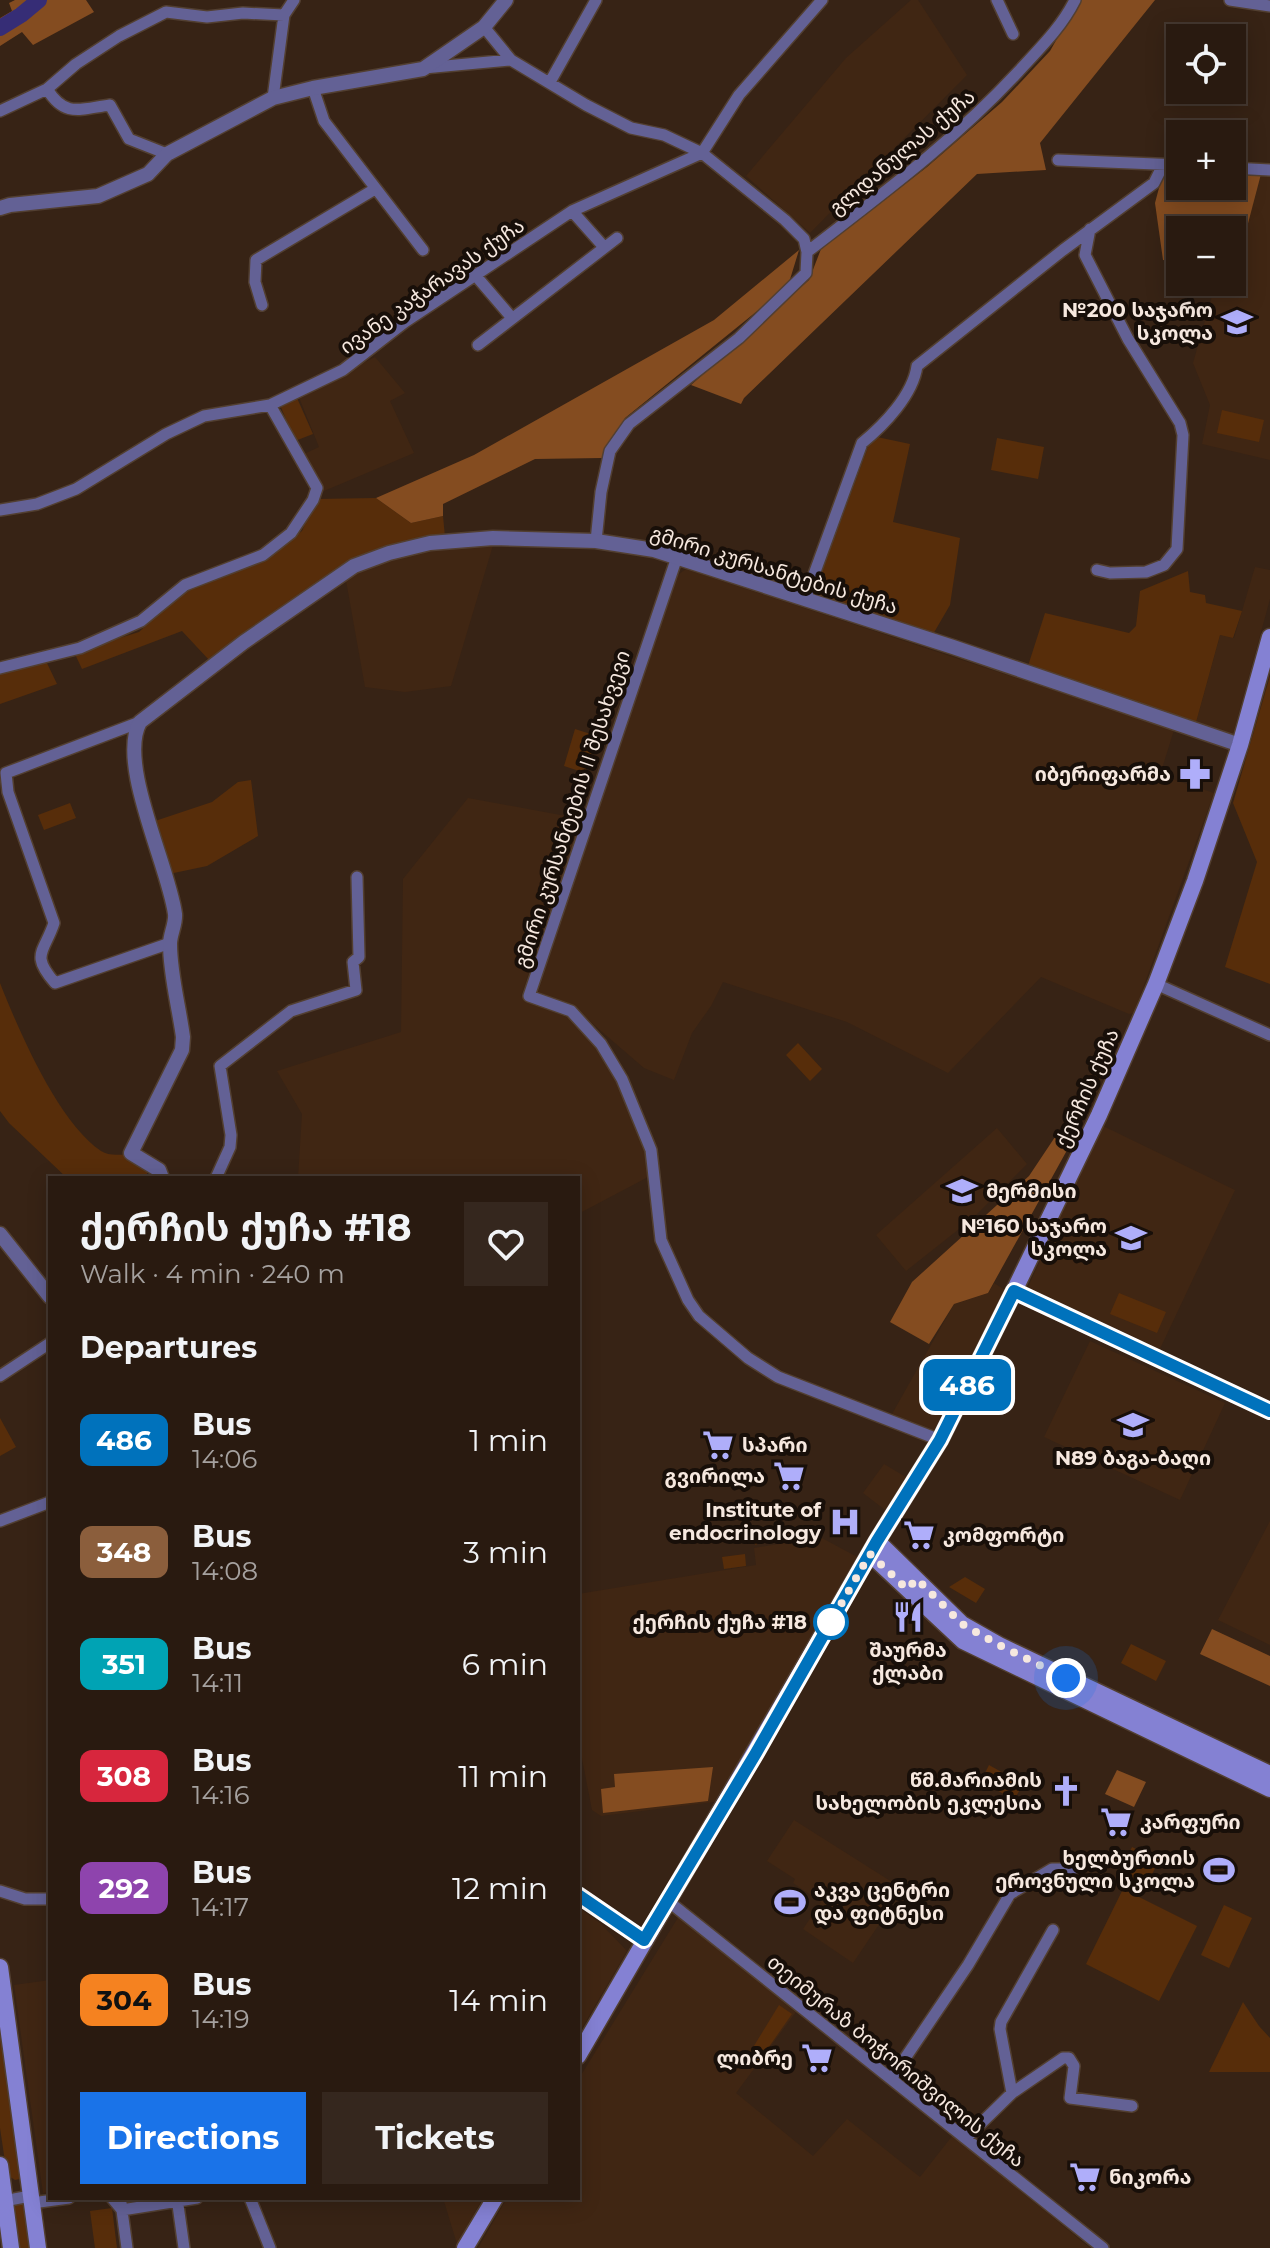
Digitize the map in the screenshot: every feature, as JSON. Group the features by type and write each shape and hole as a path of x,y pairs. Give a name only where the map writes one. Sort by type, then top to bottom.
{"main road":[{"name":"ქერჩის ქუჩა","path":"580,2052 873,1548 940,1440 1014,1291 1099,1115 1156,984 1195,881 1240,745 1267,658 1270,637"},
{"path":"873,1548 912,1584 996,1651 1270,1789"},
{"path":"1063,1683 1270,1774"},
{"path":"0,1967 38,2248"},
{"path":"2,2174 15,2187 21,2186 29,2177"},
{"path":"2,2174 11,2248"},
{"path":"465,2248 494,2200"}],"street":[{"path":"273,98 284,15 294,0"},
{"path":"423,69 484,27 506,0"},
{"path":"550,82 596,0"},
{"path":"702,153 739,95 822,0"},
{"path":"997,0 1013,34"},
{"name":"გლდანულას ქუჩა","path":"807,252 945,145 985,108 1052,36 1075,0"},
{"path":"1230,0 1270,6"},
{"path":"0,111 47,89 76,64 119,36 166,12 207,17 243,13 284,15"},
{"path":"484,27 511,60 586,105 631,128 664,135 702,153 785,220 804,239 807,252 806,273 739,338 629,424 610,451 601,492 596,541"},
{"path":"0,208 98,196 148,174 167,154 273,98 423,69 511,60"},
{"path":"313,88 324,121 423,250"},
{"path":"47,89 55,102 70,111 110,105 129,139 167,154"},
{"name":"ივანე კაჭარავას ქუჩა","path":"0,510 37,504 76,489 166,434 204,416 270,405 353,364 405,322 572,211 702,153"},
{"path":"805,599 862,443 875,432 915,382 917,366 1090,229 1154,183 1163,165 1058,160"},
{"path":"1246,169 1270,170"},
{"path":"262,305 255,282 256,260 375,189"},
{"path":"572,211 604,247"},
{"path":"1090,229 1085,255 1128,339 1180,423 1183,435 1177,549 1164,565 1146,572 1110,573 1097,570"},
{"path":"478,345 617,238"},
{"path":"1063,250 1085,255"},
{"path":"476,276 512,318"},
{"path":"0,668 80,648 141,621 185,585 263,555 291,533 313,500 317,488 270,405"},
{"name":"გმირი კურსანტების ქუჩა","path":"140,722 244,642 354,566 430,543 493,538 596,541 654,550 1240,745"},
{"name":"გმირი კურსანტების II შესახვევი","path":"677,557 529,996 571,1011 601,1044 622,1079 651,1150 661,1240 688,1300 699,1316 748,1358 778,1377 940,1440"},
{"path":"140,722 6,773 8,792 54,923 49,939 40,952 42,968 55,983 170,943"},
{"path":"140,722 134,733 133,751 147,817 175,916 170,943 183,1037 182,1050 131,1153 159,1170 161,1176"},
{"path":"217,1176 230,1147 231,1135 220,1066 291,1011 356,990 353,962 359,957 357,877"},
{"path":"1156,984 1270,1035"},
{"path":"0,1234 48,1294"},
{"path":"1014,1291 1270,1411"},
{"path":"0,1376 48,1344"},
{"path":"0,1521 48,1503"},
{"path":"891,2079 968,1965 1010,1894 1052,1869 1073,1869"},
{"path":"0,1891 25,1899 48,1899"},
{"path":"580,1896 644,1940"},
{"name":"თეიმურაზ ბოჭორიშვილის ქუჩა","path":"668,1901 1103,2248"},
{"path":"1012,2093 1001,2022 1053,1930"},
{"path":"966,2138 1012,2093 1057,2061 1069,2058 1074,2066 1070,2098 1132,2106"},
{"path":"6,2207 9,2200 25,2197 32,2203 54,2200"},
{"path":"127,2248 121,2204 177,2200 184,2248"},
{"path":"251,2200 270,2248"}],"shaded area":[{"path":"15,0 86,0 94,12 33,45 22,32 0,46 0,18 12,11 9,3"},
{"path":"911,0 918,0 967,75 810,233 746,176 846,58"},
{"path":"1079,0 1155,0 1040,143 1046,170 977,174 741,404 691,385 809,280 821,249 927,167 1002,102 1050,51"},
{"path":"1164,169 1166,200 1246,200 1246,173 1261,174 1246,231 1246,216 1166,216 1166,260 1163,260 1155,203"},
{"name":"№200 საჯარო სკოლა","path":"1261,174 1270,174 1270,460 1202,444 1210,405 1193,363 1212,296 1246,296 1246,216 1215,216 1232,200 1246,200 1246,188"},
{"path":"799,250 788,286 625,418 602,458 535,459 443,504 443,516 411,523 376,498 474,455 714,320"},
{"path":"375,357 405,393 390,401 414,453 324,491 304,454 319,447 298,395"},
{"path":"297,398 313,434 295,441 280,405"},
{"path":"1222,410 1264,420 1259,442 1217,433"},
{"path":"877,437 910,444 893,522 960,538 950,605 932,636 815,598 814,593 871,439"},
{"path":"997,438 1044,447 1038,479 991,470"},
{"path":"376,498 411,523 443,516 445,537 358,556 210,661 182,631 82,669 74,652 139,632 182,591 257,563 302,531 316,499"},
{"path":"494,542 451,686 405,692 365,687 345,575 374,562 430,548"},
{"path":"1255,567 1270,570 1270,599 1232,738 1195,726 1220,635 1234,638"},
{"path":"686,569 1174,730 1160,775 1214,793 1134,1013 1129,1014 1041,977 948,1073 847,1022 723,982 692,1033 674,1080 644,1068 572,1006 538,992 675,577"},
{"path":"1188,571 1190,592 1205,595 1206,603 1242,611 1233,638 1220,635 1195,726 1027,669 1045,613 1129,633 1136,626 1140,591"},
{"path":"46,661 57,684 0,704 0,673"},
{"path":"1270,676 1270,984 1225,967 1257,862 1233,803"},
{"path":"575,729 597,736 585,773 564,766"},
{"path":"251,780 258,836 207,866 169,874 152,822 212,802 238,782"},
{"path":"468,798 582,819 521,996 569,1018 590,1039 616,1077 646,1156 650,1176 580,1213 580,1176 298,1176 302,1114 277,1071 401,1032 403,879"},
{"path":"70,803 76,818 44,830 38,815"},
{"path":"0,983 42,1074 70,1119 101,1151 133,1157 147,1167 147,1175 65,1176 0,1111"},
{"path":"798,1043 822,1069 810,1081 786,1055"},
{"name":"№160 საჯარო სკოლა","path":"1101,1125 1235,1190 1158,1353 1032,1294 1028,1287"},
{"name":"მერმისი","path":"997,1128 1027,1164 973,1218 906,1271 876,1235"},
{"path":"1055,1137 1071,1143 988,1293 954,1304 929,1344 890,1322 912,1282 1029,1176"},
{"path":"994,1283 1005,1290 934,1431 892,1414 954,1304 988,1293"},
{"path":"1119,1293 1166,1312 1157,1333 1110,1314"},
{"name":"N89 ბაგა-ბაღი","path":"1090,1341 1225,1403 1180,1500 1044,1437"},
{"path":"0,1418 16,1447 0,1456"},
{"path":"884,1464 909,1479 889,1513 863,1493"},
{"path":"1270,1521 1270,1645 1218,1620"},
{"path":"748,1523 763,1537 756,1545 740,1531"},
{"path":"820,1537 861,1559 714,1802 601,1816 592,1810 580,1748 580,1594 756,1565 754,1548"},
{"path":"745,1554 746,1566 724,1569 722,1557"},
{"path":"965,1577 985,1589 976,1603 949,1587"},
{"path":"1212,1629 1270,1656 1270,1686 1200,1654"},
{"path":"1131,1644 1166,1661 1156,1681 1121,1663"},
{"path":"989,1765 1023,1784 1014,1800 981,1781"},
{"path":"713,1767 708,1801 603,1813 601,1789 615,1787 614,1774"},
{"path":"1117,1770 1146,1782 1134,1807 1105,1794"},
{"path":"794,1820 903,1889 853,1963 803,1929 821,1902 793,1883 795,1879 767,1861"},
{"path":"1132,1847 1159,1860 1144,1891 1117,1878"},
{"path":"1123,1889 1197,1926 1159,2001 1086,1964"},
{"path":"1224,1905 1252,1918 1229,1968 1201,1955"},
{"path":"580,1908 600,1923 627,1951 580,2032"},
{"path":"679,1916 796,2012 736,2093 813,2156 847,2119 920,2177 953,2135 1090,2248 478,2248 506,2200 580,2200 580,2077"},
{"path":"48,1980 48,2192 43,2193 14,1985"},
{"path":"1243,2002 1270,2038 1270,2072 1209,2072"},
{"path":"0,2004 25,2178 15,2180 7,2175 0,2128"},
{"path":"779,2005 792,2014 759,2061 749,2054"},
{"path":"444,2200 482,2200 457,2244"},
{"path":"26,2202 32,2248 15,2248 10,2205"},
{"path":"112,2208 117,2248 95,2248 90,2211"}],"waterway":[{"path":"0,28 39,0"}],"bus line":[{"name":"486","path":"580,1896 644,1940 756,1753 877,1541 940,1440 1014,1291 1270,1411"}],"place":[{"name":"№200 საჯარო სკოლა","path":"1237,322"},
{"name":"იბერიფარმა","path":"1195,774"},
{"name":"მერმისი","path":"962,1191"},
{"name":"№160 საჯარო სკოლა","path":"1131,1238"},
{"name":"N89 ბაგა-ბაღი","path":"1133,1425"},
{"name":"სპარი","path":"718,1445"},
{"name":"გვირილა","path":"789,1476"},
{"name":"Institute of endocrinology","path":"845,1522"},
{"name":"კომფორტი","path":"919,1535"},
{"name":"შაურმა ქლაბი","path":"908,1617"},
{"name":"ქერჩის ქუჩა #18","path":"831,1622"},
{"name":"წმ.მარიამის სახელობის ეკლესია","path":"1066,1791"},
{"name":"კარფური","path":"1116,1822"},
{"name":"ხელბურთის ეროვნული სკოლა","path":"1219,1870"},
{"name":"აკვა ცენტრი და ფიტნესი","path":"790,1902"},
{"name":"ლიბრე","path":"817,2058"},
{"name":"ნიკორა","path":"1085,2177"}],"route":[{"path":"831,1622 829,1625 870,1554 907,1589 917,1579 962,1624 1066,1678"}]}
